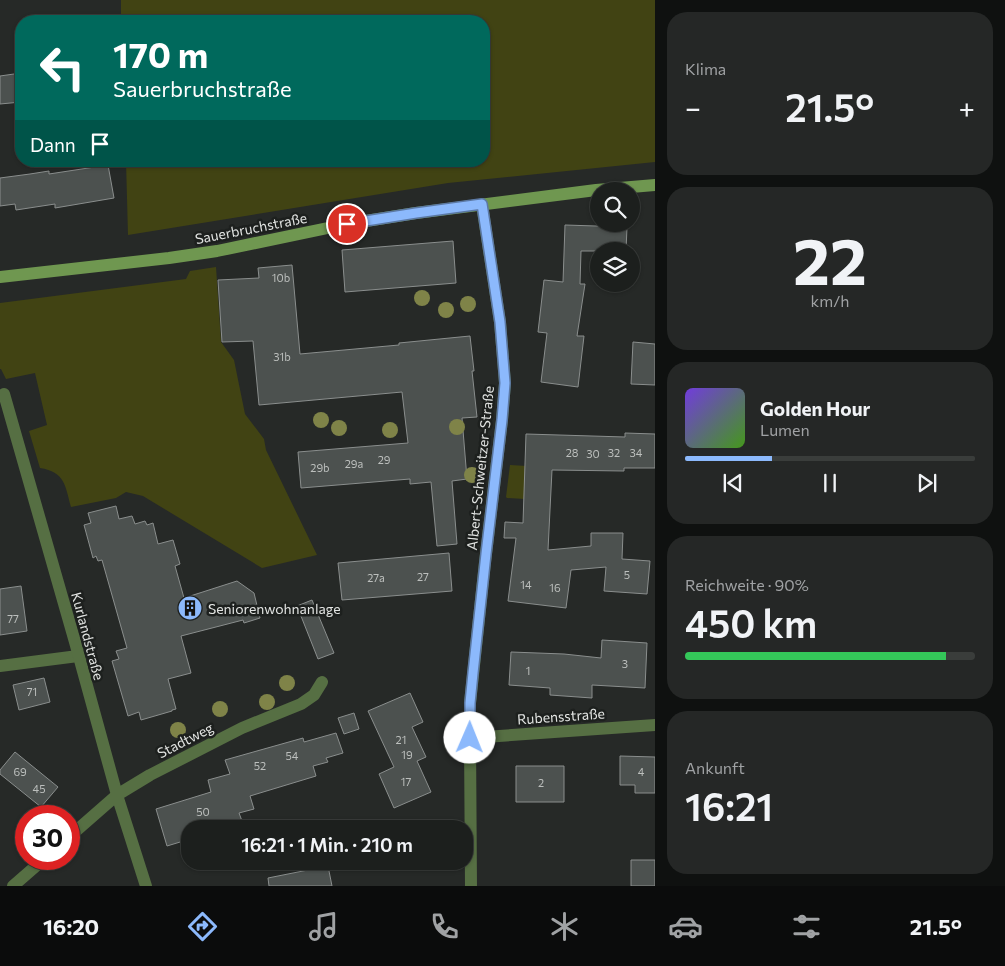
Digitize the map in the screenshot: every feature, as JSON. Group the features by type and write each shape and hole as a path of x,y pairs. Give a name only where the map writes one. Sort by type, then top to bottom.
{"street":[{"name":"Sauerbruchstraße","path":"0,277 202,253 416,213 655,185"},
{"name":"Albert-Schweitzer-Straße","path":"471,886 470,703 505,383 500,322 482,204"},
{"name":"Kurlandstraße","path":"4,394 117,796 146,886"},
{"path":"0,666 78,656"},
{"name":"Stadtweg","path":"80,828 117,796 150,775 218,739 301,704 314,695 322,682"},
{"name":"Rubensstraße","path":"470,738 655,725"},
{"path":"13,886 31,870"}],"shaded area":[{"path":"121,0 655,0 655,162 448,183 128,235 126,167 490,167 490,15 121,15"},
{"path":"216,267 221,342 234,360 245,414 264,439 266,450 317,555 262,568 143,496 126,492 116,498 71,507 63,481 55,473 40,468 29,431 47,425 35,373 6,379 0,369 0,303 186,279 190,271"},
{"path":"510,465 527,466 525,499 506,497"}],"building":[{"path":"15,74 15,103 0,104 0,76"},
{"path":"95,167 108,167 114,198 55,208 55,204 16,210 15,204 0,206 0,178 49,171 49,174"},
{"path":"565,225 590,226 590,232 627,232 626,242 590,242 590,251 581,251 580,284 585,284 577,336 584,336 578,387 541,382 547,333 538,332 544,280 563,282"},
{"path":"453,241 456,283 345,292 342,250"},
{"path":"292,265 300,354 470,336 477,417 462,418 467,479 452,481 457,544 437,546 431,482 410,484 410,479 301,488 298,452 408,443 402,392 259,405 253,341 222,342 218,280 259,278 258,268"},
{"path":"633,342 655,344 655,385 631,384"},
{"path":"625,433 655,434 655,468 624,468 624,471 552,470 548,550 591,546 591,533 623,533 622,559 650,561 647,594 604,591 606,567 571,570 566,608 508,601 516,538 504,538 505,522 523,523 526,434 625,437"},
{"name":"Seniorenwohnanlage","path":"116,506 119,519 132,516 135,524 145,521 147,525 153,523 158,544 173,540 180,564 175,566 184,598 237,581 254,593 260,618 244,623 243,620 181,636 191,673 168,679 176,709 141,720 139,712 128,716 112,661 119,659 116,651 127,648 102,560 98,561 96,556 93,558 84,525 91,523 88,513"},
{"path":"449,553 452,591 342,600 338,563"},
{"path":"21,586 27,631 0,635 0,589"},
{"path":"312,600 334,653 318,659 297,606"},
{"path":"602,640 647,643 645,688 592,685 592,698 550,695 550,688 509,685 511,652 564,654 601,658"},
{"path":"44,678 50,702 19,710 13,685"},
{"path":"410,693 423,722 412,727 426,757 417,761 431,792 394,808 379,774 394,767 368,711"},
{"path":"354,713 359,729 344,734 338,718"},
{"path":"336,733 343,753 326,758 328,762 313,766 316,776 250,796 254,809 239,813 242,820 181,820 181,842 167,846 156,809 211,792 208,780 230,774 225,760 303,738 304,742"},
{"path":"15,752 58,787 43,805 39,805 0,774 0,770"},
{"path":"620,756 655,757 655,793 635,793 635,785 620,785"},
{"path":"516,766 564,766 564,802 516,802"},
{"path":"631,860 655,860 655,886 631,886"},
{"path":"308,870 329,870 332,886 269,886 268,878"}],"place":[{"name":"Seniorenwohnanlage","path":"190,608"}],"route":[{"path":"347,224 482,204 500,322 505,383 470,703 470,738"}]}
